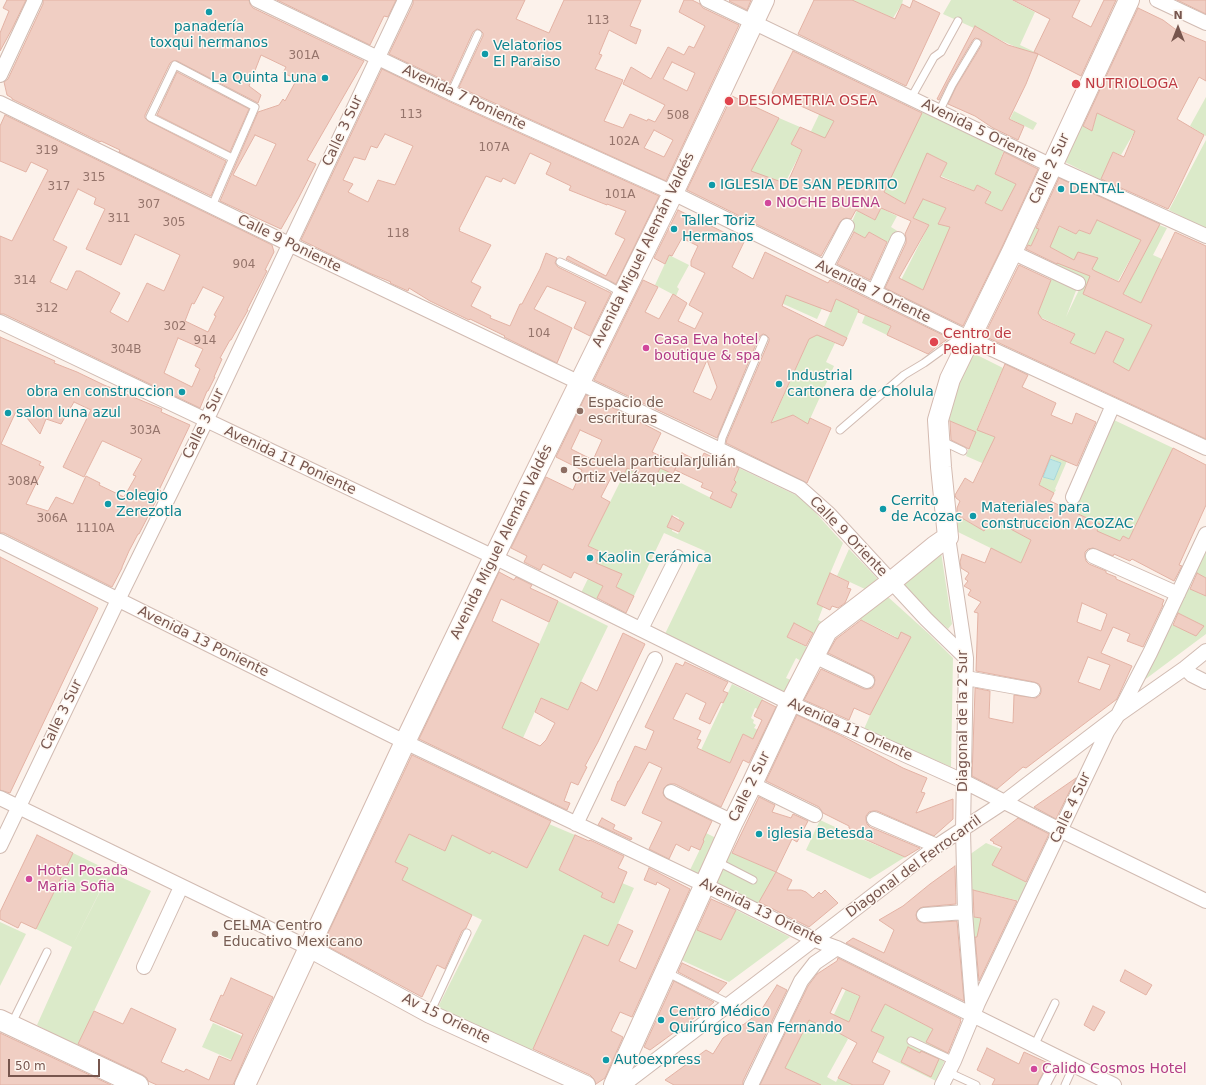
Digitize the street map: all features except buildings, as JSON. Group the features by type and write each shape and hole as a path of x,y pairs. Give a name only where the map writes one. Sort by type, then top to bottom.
{"main road":[{"name":"Avenida Miguel Alemán Valdés","path":"245,1085 405,742 672,194 764,0"},
{"name":"Calle 2 Sur","path":"966,337 1012,252 1130,0"},
{"name":"Diagonal de la 2 Sur","path":"948,537 938,420 950,379 966,337"},
{"name":"Calle 2 Sur","path":"614,1085 733,822 790,703 827,631 948,537"},
{"path":"6,1022 138,1085"}],"street":[{"path":"0,74 35,0"},
{"name":"Avenida 7 Poniente","path":"257,0 451,93 672,194"},
{"name":"Calle 3 Sur","path":"0,846 18,806 206,420 405,0"},
{"name":"Avenida 5 Oriente","path":"706,0 1052,166 1206,236"},
{"path":"1157,0 1206,23"},
{"name":"Calle 9 Poniente","path":"0,103 579,383"},
{"name":"Avenida 7 Oriente","path":"672,194 966,337 1206,448"},
{"path":"825,268 847,226"},
{"path":"874,292 898,239"},
{"path":"1012,252 1078,283"},
{"name":"Avenida 11 Poniente","path":"0,322 494,557"},
{"name":"Calle 9 Oriente","path":"579,383 800,488 829,514 926,619 966,658"},
{"path":"1073,497 1113,405"},
{"name":"Calle 4 Sur","path":"942,1085 973,1015 1060,830 1107,732 1118,715 1150,653 1206,534"},
{"name":"Diagonal de la 2 Sur","path":"948,537 966,658 963,828 965,912 973,1015"},
{"name":"Avenida 13 Poniente","path":"0,541 405,742"},
{"path":"1093,556 1178,594"},
{"name":"Avenida 11 Oriente","path":"494,557 790,703 963,781 1206,901"},
{"path":"641,629 677,557"},
{"name":"Diagonal del Ferrocarril","path":"623,1085 937,846 1004,802 1118,715 1185,668 1206,650"},
{"path":"814,656 867,681"},
{"path":"576,824 655,659"},
{"path":"1185,668 1192,675 1206,682"},
{"path":"966,678 1033,690"},
{"name":"Avenida 13 Oriente","path":"405,742 705,885 815,940 837,948 1114,1085"},
{"path":"752,784 815,814"},
{"path":"671,792 733,822"},
{"path":"0,798 309,948"},
{"path":"874,819 937,846"},
{"path":"144,967 181,886"},
{"path":"924,915 965,912"},
{"name":"Av 15 Oriente","path":"309,948 430,1014 586,1085"},
{"path":"752,1085 801,981 816,963 837,948"},
{"path":"1044,1085 1054,1066"}],"lane":[{"path":"911,98 934,57 940,52 958,22"},
{"path":"451,93 478,34"},
{"path":"939,112 952,85 977,43"},
{"path":"212,206 255,107 175,65 150,117 232,158"},
{"path":"560,262 608,285 623,294"},
{"path":"840,430 904,375 924,364 953,342 966,337"},
{"path":"720,450 722,438 764,339"},
{"path":"939,440 964,451"},
{"path":"716,860 753,880"},
{"path":"430,1014 467,933"},
{"path":"6,1022 47,952"},
{"path":"666,972 730,1004"},
{"path":"1034,1046 1055,1003"},
{"path":"911,1041 976,1085"},
{"path":"1065,1085 1074,1065"}],"green space":[{"path":"852,0 903,0 893,18"},
{"path":"951,0 1012,0 1035,12 1020,45 1039,54 1031,70 1018,48 943,14"},
{"path":"839,73 853,80 817,157 802,150"},
{"path":"1206,97 1206,136 1190,126"},
{"path":"1014,111 1037,123 1033,130 1010,119"},
{"path":"922,112 1004,150 995,174 1016,184 1002,211 985,203 991,191 977,185 974,191 941,176 947,163 928,154 905,204 884,192"},
{"path":"1097,113 1135,131 1121,155 1113,152 1101,180 1059,159 1079,123 1092,131"},
{"path":"779,118 800,127 791,144 802,150 785,183 745,181"},
{"path":"1206,140 1206,229 1169,210"},
{"path":"923,199 946,208 938,223 950,227 935,295 912,285 905,301 900,300 908,284 901,280 929,225 913,218"},
{"path":"881,208 897,216 891,227 899,232 892,245 869,232 865,238 849,229 857,210 874,220"},
{"path":"1097,220 1141,240 1118,281 1102,274 1083,294 1152,325 1129,371 1113,362 1124,339 1106,331 1095,354 1070,343 1075,334 1036,315 1052,277 1077,288 1066,317 1078,292 1081,281 1055,267 1061,253 1050,247 1048,222 1076,234 1079,230 1090,234"},
{"path":"1031,225 1039,229 1031,246 1022,244"},
{"path":"1159,225 1167,228 1153,255 1162,259 1141,303 1115,289 1127,286"},
{"path":"669,255 689,265 677,287 679,289 676,296 655,285"},
{"path":"785,272 825,302 817,319 779,302"},
{"path":"836,299 859,310 847,338 835,332 830,341 835,343 826,362 834,366 810,419 788,474 778,469 781,462 773,457 770,465 756,458 812,332 820,336","holes":["793,415 804,422 800,432"]},
{"path":"865,315 891,326 887,335 862,323"},
{"path":"973,353 1003,368 977,429 997,438 982,463 966,456 975,432 943,418 946,403"},
{"path":"1114,420 1173,448 1129,539 1123,536 1120,541 1106,538 1099,552 1089,548 1100,524 1072,511"},
{"path":"1049,439 1067,461 1054,493 1039,485 1043,477 1054,480 1061,463 1042,455"},
{"path":"627,468 654,481 660,468 673,474 671,478 731,508 737,494 731,491 739,468 802,498 843,543 817,604 823,607 818,620 826,624 816,635 794,624 787,637 809,648 801,661 796,658 786,678 791,680 785,692 664,636 705,551 664,533 634,596 624,591 614,611 607,608 622,575 611,570 595,602 580,595 601,552 588,546","holes":["673,515 679,518 679,520 684,523 678,534 667,527"]},
{"path":"954,513 984,531 992,519 1031,540 1021,563 956,531"},
{"path":"1206,545 1206,578 1193,572"},
{"path":"849,549 877,578 876,583 867,590 837,576"},
{"path":"941,552 952,624 948,629 897,584"},
{"path":"1186,587 1206,596 1206,634 1143,681 1170,624 1196,635 1203,626 1176,612"},
{"path":"885,597 888,597 953,658 951,767 864,729 875,704 904,651 892,645 896,637 856,617"},
{"path":"558,601 608,626 567,711 541,698 523,738 502,728"},
{"path":"732,684 763,699 758,709 755,708 751,718 754,720 753,723 756,725 754,728 765,733 761,743 743,734 730,763 701,750"},
{"path":"820,820 905,857 870,879 806,850"},
{"path":"549,824 575,835 559,870 603,893 601,897 613,903 622,883 634,888 604,955 542,1030 531,1053 438,1007 482,920 402,881 395,862 409,834 444,851 452,835 490,854 492,851 527,868"},
{"path":"706,833 716,838 698,874 690,870 704,841 702,840"},
{"path":"986,843 1001,849 993,865 1027,883 1020,901 969,889 969,855"},
{"path":"728,851 776,872 758,905 712,882"},
{"path":"73,853 110,871 72,947 36,929"},
{"path":"110,872 151,891 77,1047 37,1025 72,947"},
{"path":"736,910 790,937 729,982 677,958 691,927 721,940"},
{"path":"970,916 992,920 977,937 972,936"},
{"path":"0,922 26,934 0,986"},
{"path":"848,985 850,992 863,998 854,1009 843,1035 848,1039 827,1077 836,1082 838,1078 853,1085 804,1085 807,1078 785,1068 809,1020 827,1029"},
{"path":"885,1004 933,1029 926,1042 948,1053 936,1081 877,1052 884,1037 871,1031","holes":["908,1047 938,1062 930,1076 901,1062"]},
{"path":"213,1023 242,1036 232,1060 202,1047"}],"water":[{"path":"1050,459 1061,463 1054,480 1043,477"}],"place":[{"name":"panadería toxqui hermanos","path":"209,12"},
{"name":"Velatorios El Paraiso","path":"485,54"},
{"name":"La Quinta Luna","path":"325,78"},
{"name":"NUTRIOLOGA","path":"1076,84"},
{"name":"DESIOMETRIA OSEA","path":"729,101"},
{"name":"IGLESIA DE SAN PEDRITO","path":"712,185"},
{"name":"DENTAL","path":"1061,189"},
{"name":"NOCHE BUENA","path":"768,203"},
{"name":"Taller Toriz Hermanos","path":"674,229"},
{"name":"Centro de Pediatri","path":"934,342"},
{"name":"Casa Eva hotel boutique & spa","path":"646,348"},
{"name":"Industrial cartonera de Cholula","path":"779,384"},
{"name":"obra en construccion","path":"182,392"},
{"name":"Espacio de escrituras","path":"580,411"},
{"name":"salon luna azul","path":"8,413"},
{"name":"Escuela particularJulián Ortiz Velázquez","path":"564,470"},
{"name":"Colegio Zerezotla","path":"108,504"},
{"name":"Cerrito de Acozac","path":"883,509"},
{"name":"Materiales para construccion ACOZAC","path":"973,516"},
{"name":"Kaolin Cerámica","path":"590,558"},
{"name":"iglesia Betesda","path":"759,834"},
{"name":"Hotel Posada Maria Sofia","path":"29,879"},
{"name":"CELMA Centro Educativo Mexicano","path":"215,934"},
{"name":"Centro Médico Quirúrgico San Fernando","path":"661,1020"},
{"name":"Autoexpress","path":"606,1060"},
{"name":"Calido Cosmos Hotel","path":"1034,1069"}]}
